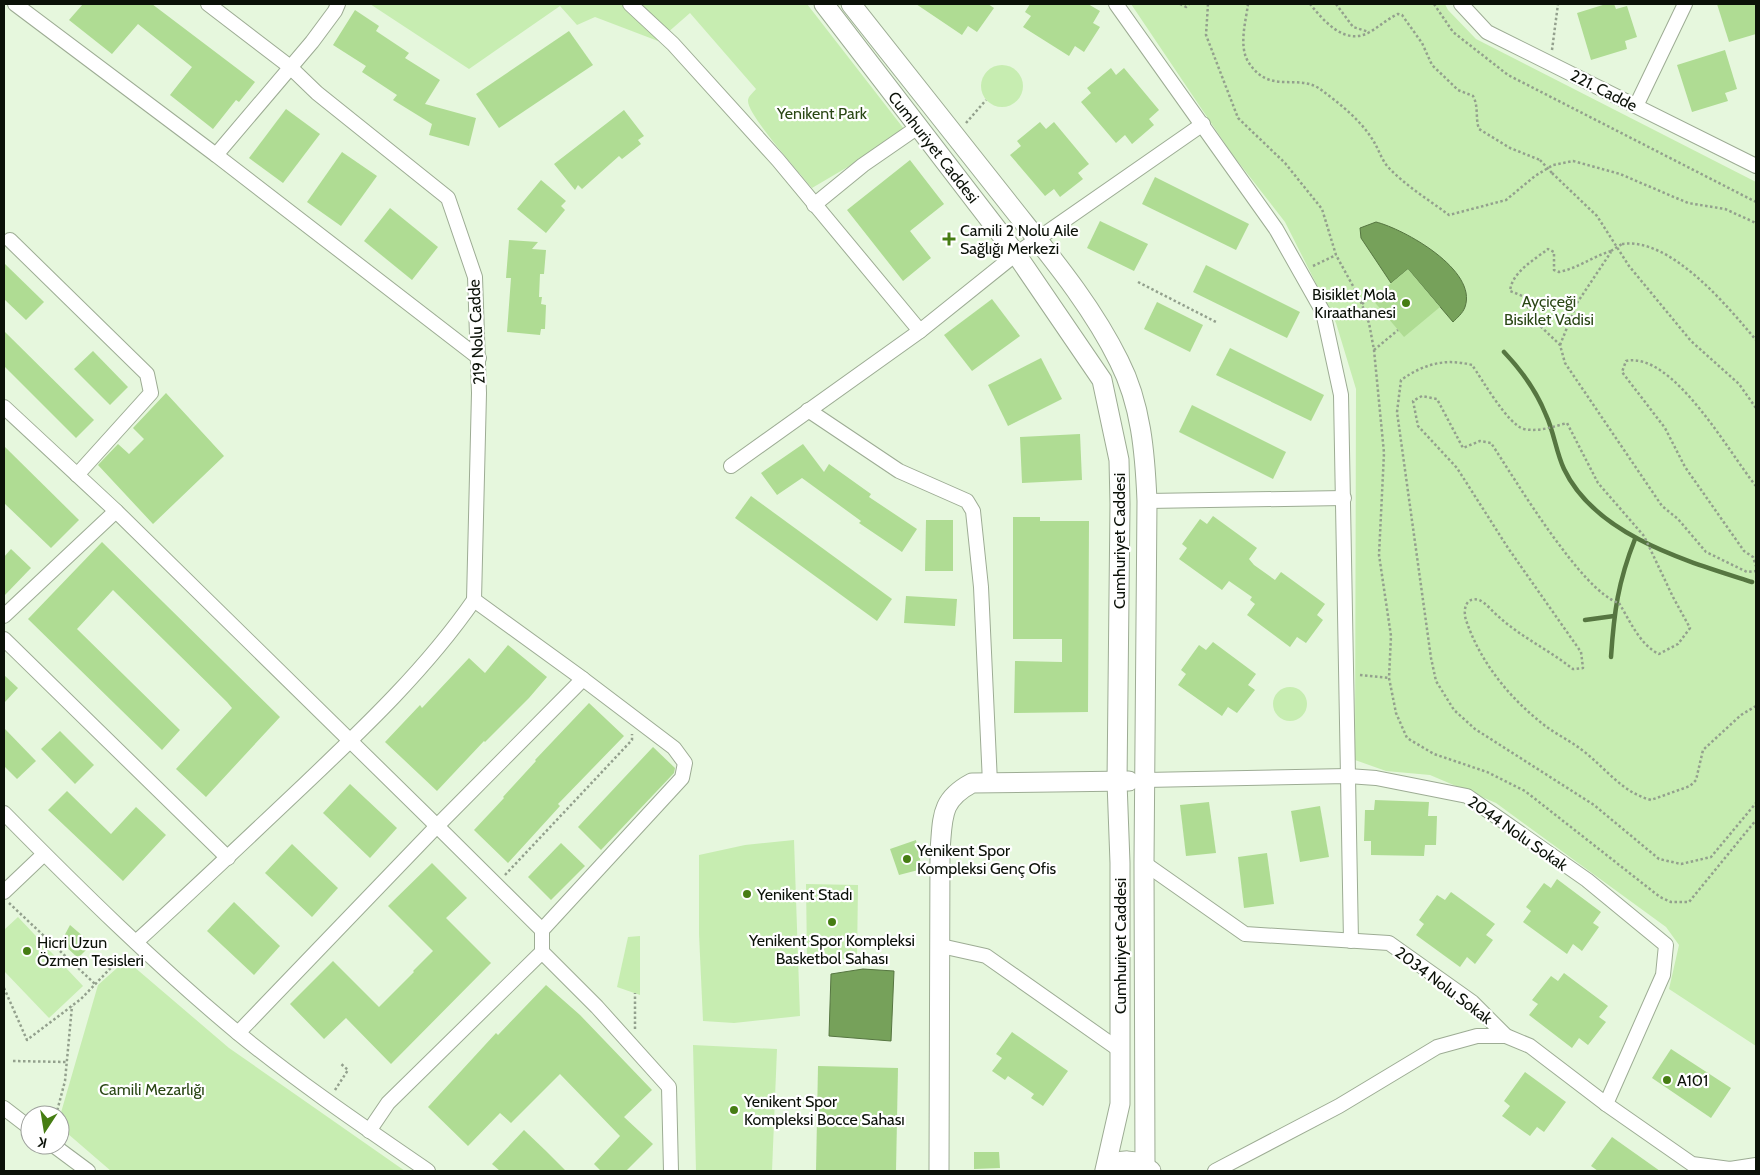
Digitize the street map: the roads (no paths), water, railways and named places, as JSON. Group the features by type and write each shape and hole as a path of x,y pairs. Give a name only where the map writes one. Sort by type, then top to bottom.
{"street":[{"path":"16,4 216,155 479,358"},
{"name":"219 Nolu Cadde","path":"208,4 290,66 316,93 448,198 474,277 479,358 474,600"},
{"path":"216,155 253,114 290,66 312,42 338,4"},
{"path":"630,4 673,44 778,160 920,331"},
{"name":"Cumhuriyet Caddesi","path":"824,4 1016,254 1102,380 1119,460 1120,504 1117,782 1120,863 1120,1104 1105,1171"},
{"name":"Cumhuriyet Caddesi","path":"851,4 1037,239 1091,312 1120,362 1138,415 1145,454 1147,501 1144,863 1148,1169"},
{"path":"1116,4 1276,229 1324,312 1341,395 1348,674 1351,941"},
{"name":"221. Cadde","path":"1461,4 1487,32 1756,166"},
{"path":"1636,106 1686,4"},
{"path":"731,466 920,331 1016,254 1203,124"},
{"path":"814,205 862,165 918,127"},
{"path":"6,240 147,374 151,393 76,475"},
{"path":"4,407 116,511 542,930"},
{"path":"808,410 899,471 968,502 973,511 981,587 990,783"},
{"path":"1147,501 1344,498"},
{"path":"4,616 116,511"},
{"path":"136,942 228,858 350,741 458,624 474,600 584,679 633,719 674,748 685,763 682,778 542,930 542,952 669,1088 671,1171"},
{"path":"4,639 228,858"},
{"path":"238,1033 437,826 584,679"},
{"name":"2044 Nolu Sokak","path":"1145,780 1348,776 1376,778 1468,796 1587,880 1666,945 1663,975 1606,1104"},
{"path":"940,1171 940,850 944,808 956,792 972,783 1117,782 1145,780"},
{"path":"4,813 136,942 238,1033 327,1101 428,1171"},
{"path":"4,892 44,854"},
{"name":"2034 Nolu Sokak","path":"1144,863 1245,934 1389,943 1472,1002 1506,1036 1530,1046 1689,1168"},
{"path":"941,946 986,956 1121,1051"},
{"path":"369,1131 388,1103 542,952"},
{"path":"1215,1171 1339,1106 1437,1047 1476,1036 1506,1036"},
{"path":"4,1108 20,1120"},
{"path":"66,1155 88,1171"},
{"path":"1105,1171 1120,1161 1138,1162 1148,1169"},
{"path":"1689,1168 1730,1170 1756,1165"}],"waterway":[{"path":"1504,352 1523,374 1538,397 1549,422 1564,469 1579,492 1598,512 1620,529 1672,555 1752,582"},
{"path":"1611,657 1618,597 1624,569 1635,539"},
{"path":"1585,620 1614,616"}],"place":[{"name":"Camili 2 Nolu Aile Sağlığı Merkezi","path":"949,239"},
{"name":"Bisiklet Mola Kıraathanesi","path":"1406,303"},
{"name":"Yenikent Spor Kompleksi Genç Ofis","path":"907,859"},
{"name":"Yenikent Stadı","path":"747,894"},
{"name":"Yenikent Spor Kompleksi Basketbol Sahası","path":"832,922"},
{"name":"Hicri Uzun Özmen Tesisleri","path":"27,951"},
{"name":"A101","path":"1667,1080"},
{"name":"Yenikent Spor Kompleksi Bocce Sahası","path":"734,1110"}],"park label":[{"name":"Yenikent Park","path":"822,113"},
{"name":"Ayçiçeği Bisiklet Vadisi","path":"1549,310"},
{"name":"Camili Mezarlığı","path":"152,1089"}]}
